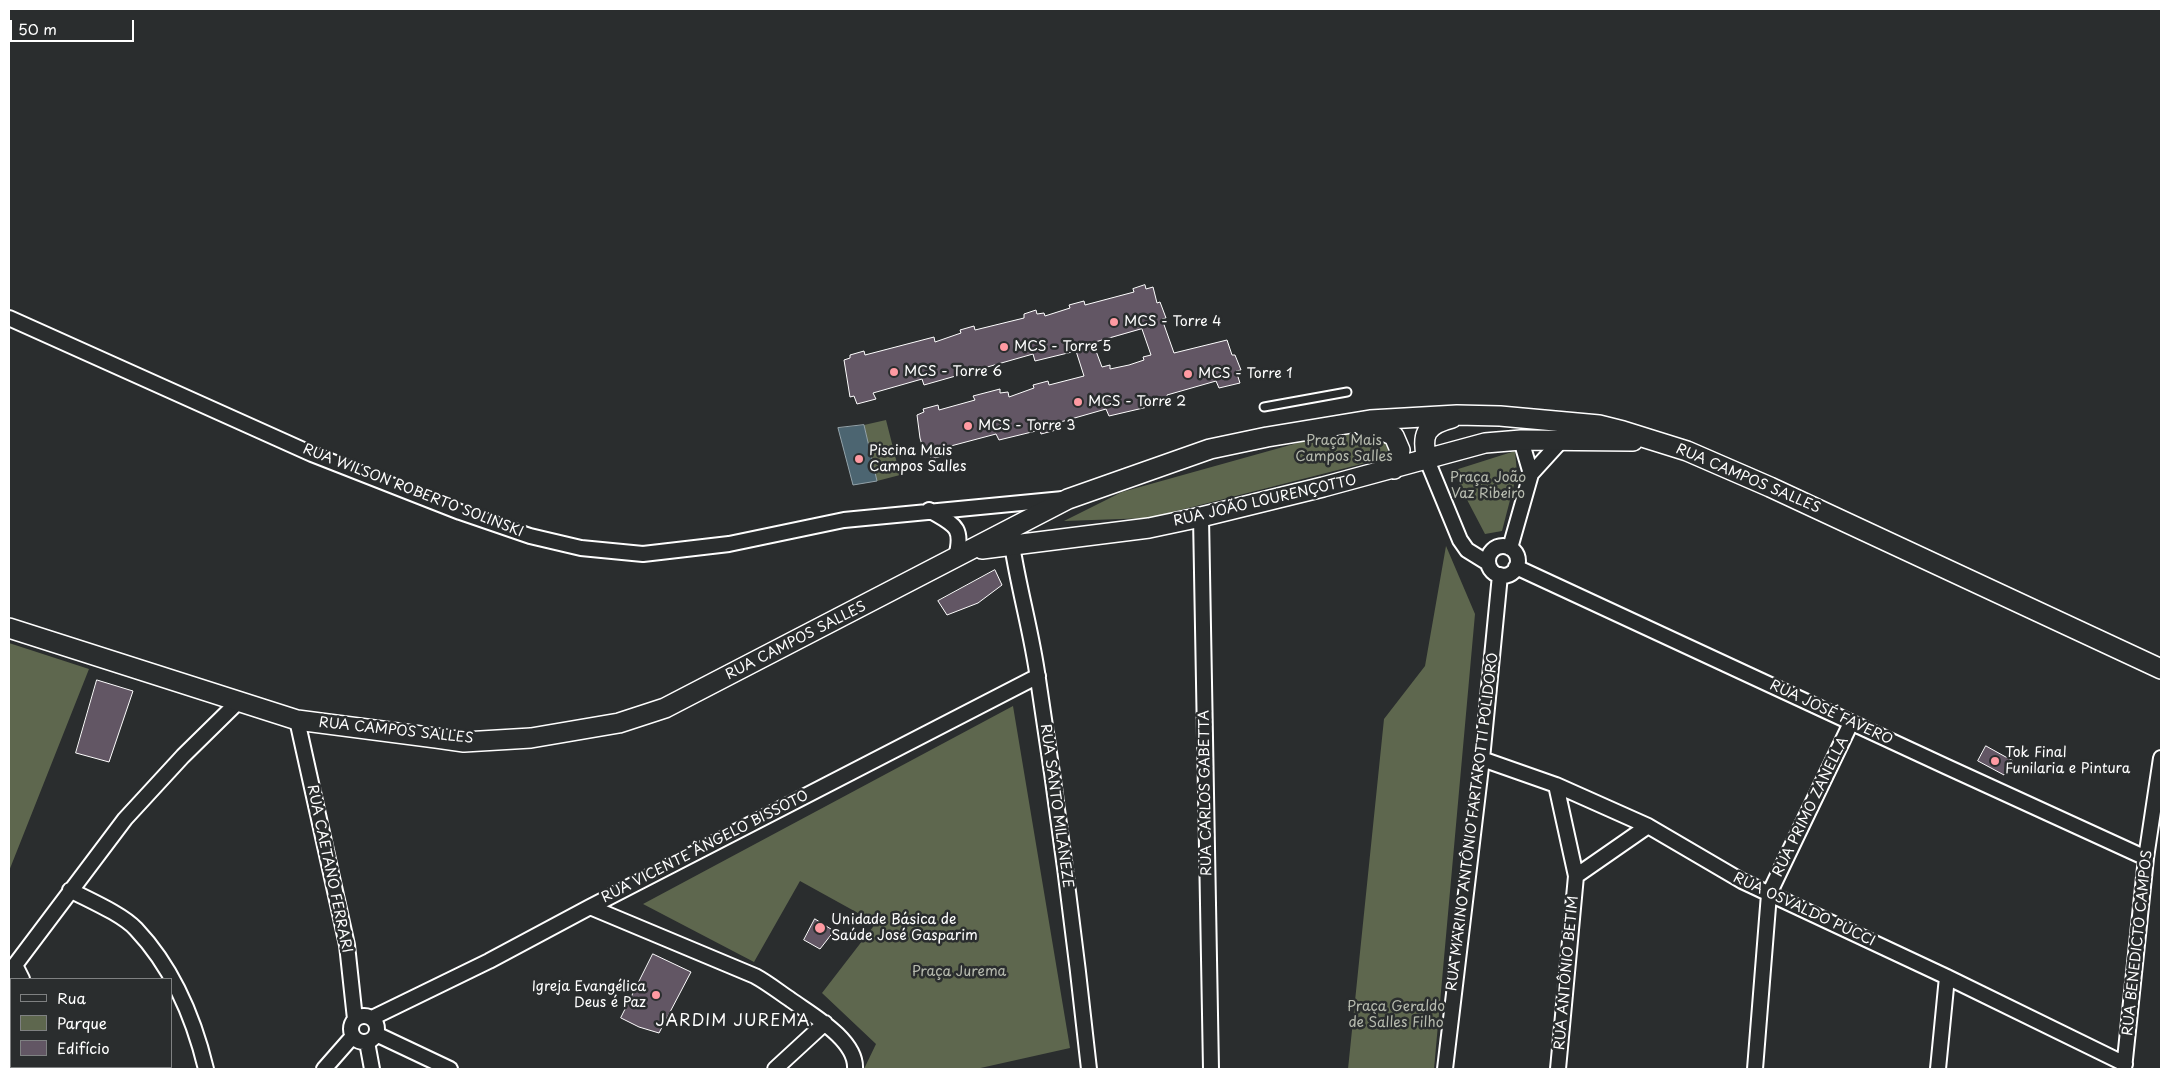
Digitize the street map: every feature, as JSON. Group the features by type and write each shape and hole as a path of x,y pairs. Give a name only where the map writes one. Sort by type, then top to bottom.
{"main road":[{"name":"RUA CAMPOS SALLES","path":"9,628 297,720 464,742 531,738 619,723 665,708 1068,499 1210,449 1337,424 1370,420 1458,415 1500,416 1600,425 1623,430 1687,451 1770,487 2161,668"},
{"path":"1427,460 1423,442 1427,432 1443,420 1458,415"},
{"path":"1500,416 1521,440"},
{"path":"1337,424 1376,427 1394,436 1400,450 1394,469"},
{"name":"RUA JOÃO LOURENÇOTTO","path":"961,554 1012,545 1148,528 1201,517 1394,469 1485,443 1521,440 1650,440"},
{"name":"RUA CAMPOS SALLES","path":"1012,545 1038,524 1130,477"}],"street":[{"name":"RUA WILSON ROBERTO SOLINSKI","path":"9,318 312,454 460,512 530,536 581,548 643,554 653,553 729,544 844,520 929,510 1068,499"},
{"path":"1521,440 1531,474"},
{"path":"1510,548 1531,474 1561,441"},
{"path":"1427,460 1460,540 1467,550 1488,563 1492,571 1500,575 1510,574 1516,567 1517,560 1515,552 1510,548 1502,546 1494,549 1489,555 1488,563"},
{"path":"929,510 954,524 960,540 961,554"},
{"name":"RUA CARLOS GABETTA","path":"1201,517 1211,1069"},
{"name":"RUA SANTO MILANEZE","path":"1012,545 1017,578 1038,676 1076,944 1088,1069"},
{"name":"RUA JOSÉ FAVERO","path":"1516,567 2146,858"},
{"name":"RUA MARINO ANTÔNIO FARTAROTTI POLIDORO","path":"1445,1069 1482,759 1500,575"},
{"name":"RUA VICENTE ÂNGELO BISSOTO","path":"372,1018 489,961 1038,676"},
{"path":"21,978 12,969 125,819 182,756 238,702"},
{"name":"RUA CAETANO FERRARI","path":"297,720 346,945 355,1019"},
{"name":"RUA PRIMO ZANELLA","path":"1755,1069 1769,894 1851,723"},
{"name":"RUA BENEDICTO CAMPOS","path":"2125,1067 2146,858 2161,758"},
{"name":"RUA OSVALDO PUCCI","path":"1482,759 1556,786 1648,826 1742,882 1947,977 2125,1067"},
{"name":"RUA ANTÔNIO BETIM","path":"1556,786 1576,876 1558,1069"},
{"name":"RUA ANTÔNIO BETIM","path":"1576,876 1648,826"},
{"path":"70,890 107,909 136,928 164,965 171,978"},
{"path":"590,907 755,976 825,1023 848,1048 856,1061 855,1069"},
{"path":"1938,1069 1947,977"},
{"path":"172,980 185,1005 206,1069"},
{"path":"372,1069 371,1038 377,1025 372,1018 363,1016 355,1019 351,1026 353,1036 358,1040 371,1038 450,1069"},
{"path":"775,1069 825,1023"},
{"path":"324,1069 353,1036"}],"lane":[{"path":"1264,407 1347,392"}],"green space":[{"path":"886,420 900,475 877,481 864,425"},
{"name":"Praça Mais Campos Salles","path":"1344,430 1395,438 1393,456 1149,518 1064,521 1122,492"},
{"name":"Praça João Vaz Ribeiro","path":"1515,451 1517,473 1502,531 1485,534 1452,471"},
{"name":"Praça Geraldo de Salles Filho","path":"1446,546 1475,614 1434,1069 1348,1069 1384,719 1425,666"},
{"path":"9,643 89,669 9,871"},
{"name":"Praça Jurema","path":"1013,706 1070,1048 976,1069 864,1069 876,1044 822,993 876,923 800,881 754,962 643,904"}],"water":[{"name":"Piscina Mais Campos Salles","path":"864,425 877,481 853,485 838,428"}],"building":[{"path":"1145,285 1146,289 1153,287 1157,303 1160,302 1166,318 1162,319 1174,353 1227,340 1232,355 1235,355 1241,370 1236,371 1240,383 1219,388 1216,381 1167,395 1169,402 1109,416 1106,409 1057,423 1060,429 1041,434 1040,430 999,440 996,434 947,447 949,454 931,459 928,451 924,452 920,438 917,415 924,412 923,409 938,405 939,410 975,400 973,396 1000,389 1000,393 1008,392 1009,397 1034,388 1033,385 1048,381 1049,385 1084,376 1076,351 1035,361 1033,354 924,385 922,379 873,393 876,399 857,404 854,396 850,397 844,360 850,358 850,355 864,351 865,355 934,337 935,342 961,333 960,330 974,326 975,330 1024,318 1024,314 1036,310 1037,314 1044,313 1045,316 1070,308 1069,305 1084,301 1085,305 1134,292 1133,289","holes":["1142,329 1151,355 1143,357 1144,360 1110,369 1110,365 1102,367 1093,343"]},
{"path":"995,570 1002,585 978,603 947,615 938,601"},
{"path":"97,680 133,691 109,762 76,753"},
{"name":"Tok Final Funilaria e Pintura","path":"1986,746 2013,761 2004,775 1978,761"},
{"name":"Unidade Básica de Saúde José Gasparim","path":"815,919 834,931 820,949 804,940"},
{"name":"Igreja Evangélica Deus é Paz","path":"653,954 691,972 659,1033 639,1027 621,1018"}],"place":[{"name":"MCS - Torre 4","path":"1114,322"},
{"name":"MCS - Torre 5","path":"1004,347"},
{"name":"MCS - Torre 6","path":"894,372"},
{"name":"MCS - Torre 1","path":"1188,374"},
{"name":"MCS - Torre 2","path":"1078,402"},
{"name":"MCS - Torre 3","path":"968,426"},
{"name":"Piscina Mais Campos Salles","path":"859,459"},
{"name":"Tok Final Funilaria e Pintura","path":"1995,761"},
{"name":"Unidade Básica de Saúde José Gasparim","path":"820,928"},
{"name":"Igreja Evangélica Deus é Paz","path":"656,995"}],"district":[{"name":"JARDIM JUREMA","path":"733,1022"}]}
